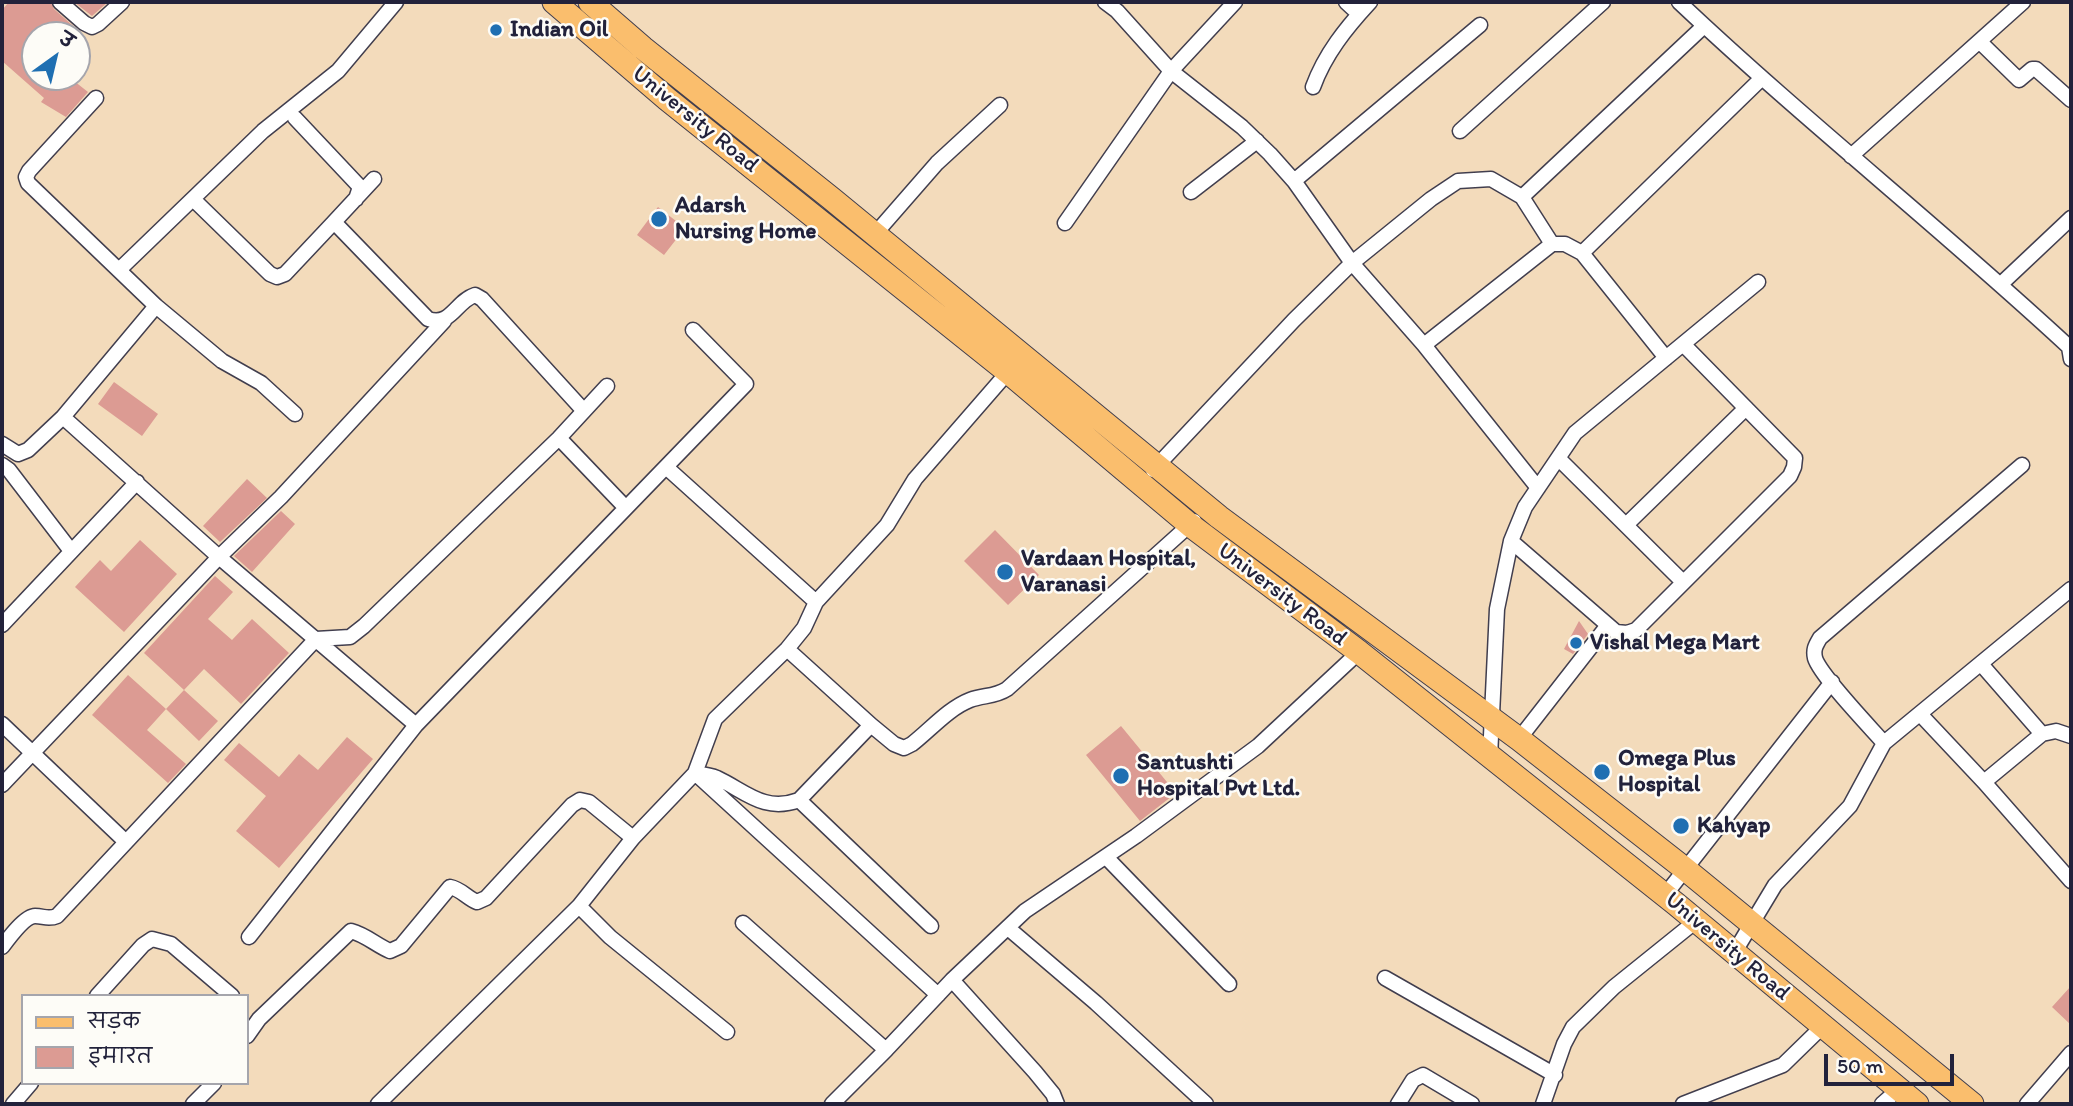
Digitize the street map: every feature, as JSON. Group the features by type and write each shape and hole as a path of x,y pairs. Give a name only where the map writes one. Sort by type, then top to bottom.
{"main road":[{"name":"University Road","path":"554,2 667,99 1008,372 1190,525 1359,652 1665,895 1823,1026 1891,1097 1917,1104"},
{"path":"590,2 1208,508 1519,738 1685,869 1972,1104"}],"street":[{"path":"60,2 92,27 122,2"},
{"path":"120,269 263,131 338,71 396,2"},
{"path":"1065,223 1171,71 1235,2"},
{"path":"1346,2 1359,14"},
{"path":"1313,87 1321,66 1345,30 1370,2"},
{"path":"1460,131 1604,2"},
{"path":"1679,2 1851,156 2001,284 2069,347 2071,359"},
{"path":"1851,156 2023,2"},
{"path":"1115,5 1171,71 1257,141 1294,181 1352,263 1424,345 1538,488"},
{"path":"1294,181 1480,25"},
{"path":"1522,197 1704,26"},
{"path":"1980,42 2019,80 2032,69 2036,69 2071,100"},
{"path":"1582,253 1762,78"},
{"path":"96,98 29,171 26,177 28,183 156,306 222,361 261,383 295,414"},
{"path":"875,234 937,163 1000,105"},
{"path":"295,118 360,187 356,199"},
{"path":"1191,192 1257,141"},
{"path":"193,199 270,274 277,277 285,274 374,179"},
{"path":"1139,482 1352,263 1431,199 1458,181 1491,180 1522,197 1552,244"},
{"path":"2001,284 2071,218"},
{"path":"334,222 428,319 444,321"},
{"path":"1424,345 1552,244 1565,244 1582,253 1666,358"},
{"path":"1490,757 1497,609 1511,541 1525,507 1575,433 1758,282"},
{"path":"2,785 219,557 281,497 468,297 475,295 482,299 584,411"},
{"path":"2,444 18,454 27,450 63,417 156,306"},
{"path":"249,937 416,725 746,384 693,330"},
{"path":"1511,541 1616,632 1627,633 1636,630 1790,475 1794,458 1683,344"},
{"path":"378,1104 579,906 633,838 695,772 715,719 787,649 810,619 816,602 887,525 915,479 1008,372"},
{"path":"2,947 28,918 35,916 51,919 57,916 316,639 350,637 364,626 559,438 607,386"},
{"path":"1626,525 1746,408"},
{"path":"63,417 219,557 416,725"},
{"path":"559,438 625,507"},
{"path":"1558,458 1683,582"},
{"path":"2,465 9,470 71,551"},
{"path":"1884,743 1815,659 1814,647 1820,638 2022,465"},
{"path":"666,467 816,602"},
{"path":"2,625 136,482"},
{"path":"787,649 871,725 894,744 904,748 961,704 972,699 999,695 1208,508"},
{"path":"1734,953 1775,885 1850,806 1884,743 2071,589"},
{"path":"1519,738 1608,625"},
{"path":"832,1104 952,980 1025,911 1106,857 1258,746 1359,652"},
{"path":"1980,664 2042,734"},
{"path":"1665,895 1832,682"},
{"path":"1920,713 2071,881"},
{"path":"2,724 126,842"},
{"path":"695,772 715,777 755,800 790,803 799,800 871,725"},
{"path":"1984,782 2042,734 2056,731 2071,736"},
{"path":"695,772 938,995"},
{"path":"248,1035 259,1019 351,931 362,934 390,951 401,946 450,887 458,889 477,902 485,898 572,804 580,800 589,802 633,838"},
{"path":"799,800 931,926"},
{"path":"1106,857 1229,984"},
{"path":"579,906 610,937 727,1032"},
{"path":"1544,1104 1564,1044 1573,1027 1614,987 1696,921"},
{"path":"743,923 886,1050"},
{"path":"1007,928 1096,1003 1206,1104"},
{"path":"99,994 143,945 152,939 171,944 230,994"},
{"path":"1385,978 1555,1075"},
{"path":"952,980 1035,1072 1053,1094 1057,1104"},
{"path":"248,1010 259,1019"},
{"path":"1683,1104 1783,1065 1823,1026"},
{"path":"2027,1104 2071,1053"},
{"path":"1398,1104 1413,1080 1423,1075 1472,1104"},
{"path":"13,1104 29,1085"},
{"path":"193,1104 212,1085"}],"building":[{"path":"9,2 51,2 54,9 68,21 21,21 21,78 2,61 2,10"},
{"path":"74,2 108,2 92,16"},
{"path":"36,91 88,92 66,117 41,102 44,98"},
{"path":"658,207 685,228 664,255 637,235"},
{"path":"114,382 158,414 142,436 98,404"},
{"path":"247,479 267,498 220,542 203,526"},
{"path":"281,511 295,524 252,572 234,556"},
{"path":"995,530 1039,575 1008,605 964,561"},
{"path":"140,540 177,574 124,632 75,587 100,560 111,571"},
{"path":"215,576 233,592 208,619 232,640 252,619 289,653 241,704 204,669 184,690 144,653"},
{"name":"Vishal Mega Mart","path":"1579,621 1588,634 1573,654 1564,649"},
{"path":"128,675 166,709 147,730 186,764 168,783 92,715"},
{"path":"184,690 218,721 199,741 166,709"},
{"path":"1121,726 1176,793 1140,821 1086,755"},
{"path":"347,737 373,759 279,868 236,831 266,796 224,760 239,743 279,777 299,754 318,770"},
{"path":"2071,986 2071,1025 2052,1007"}],"place":[{"name":"Indian Oil","path":"496,30"},
{"name":"Adarsh Nursing Home","path":"659,219"},
{"name":"Vardaan Hospital, Varanasi","path":"1005,572"},
{"name":"Vishal Mega Mart","path":"1576,643"},
{"name":"Omega Plus Hospital","path":"1602,772"},
{"name":"Santushti Hospital Pvt Ltd.","path":"1121,776"},
{"name":"Kahyap","path":"1681,826"}]}
